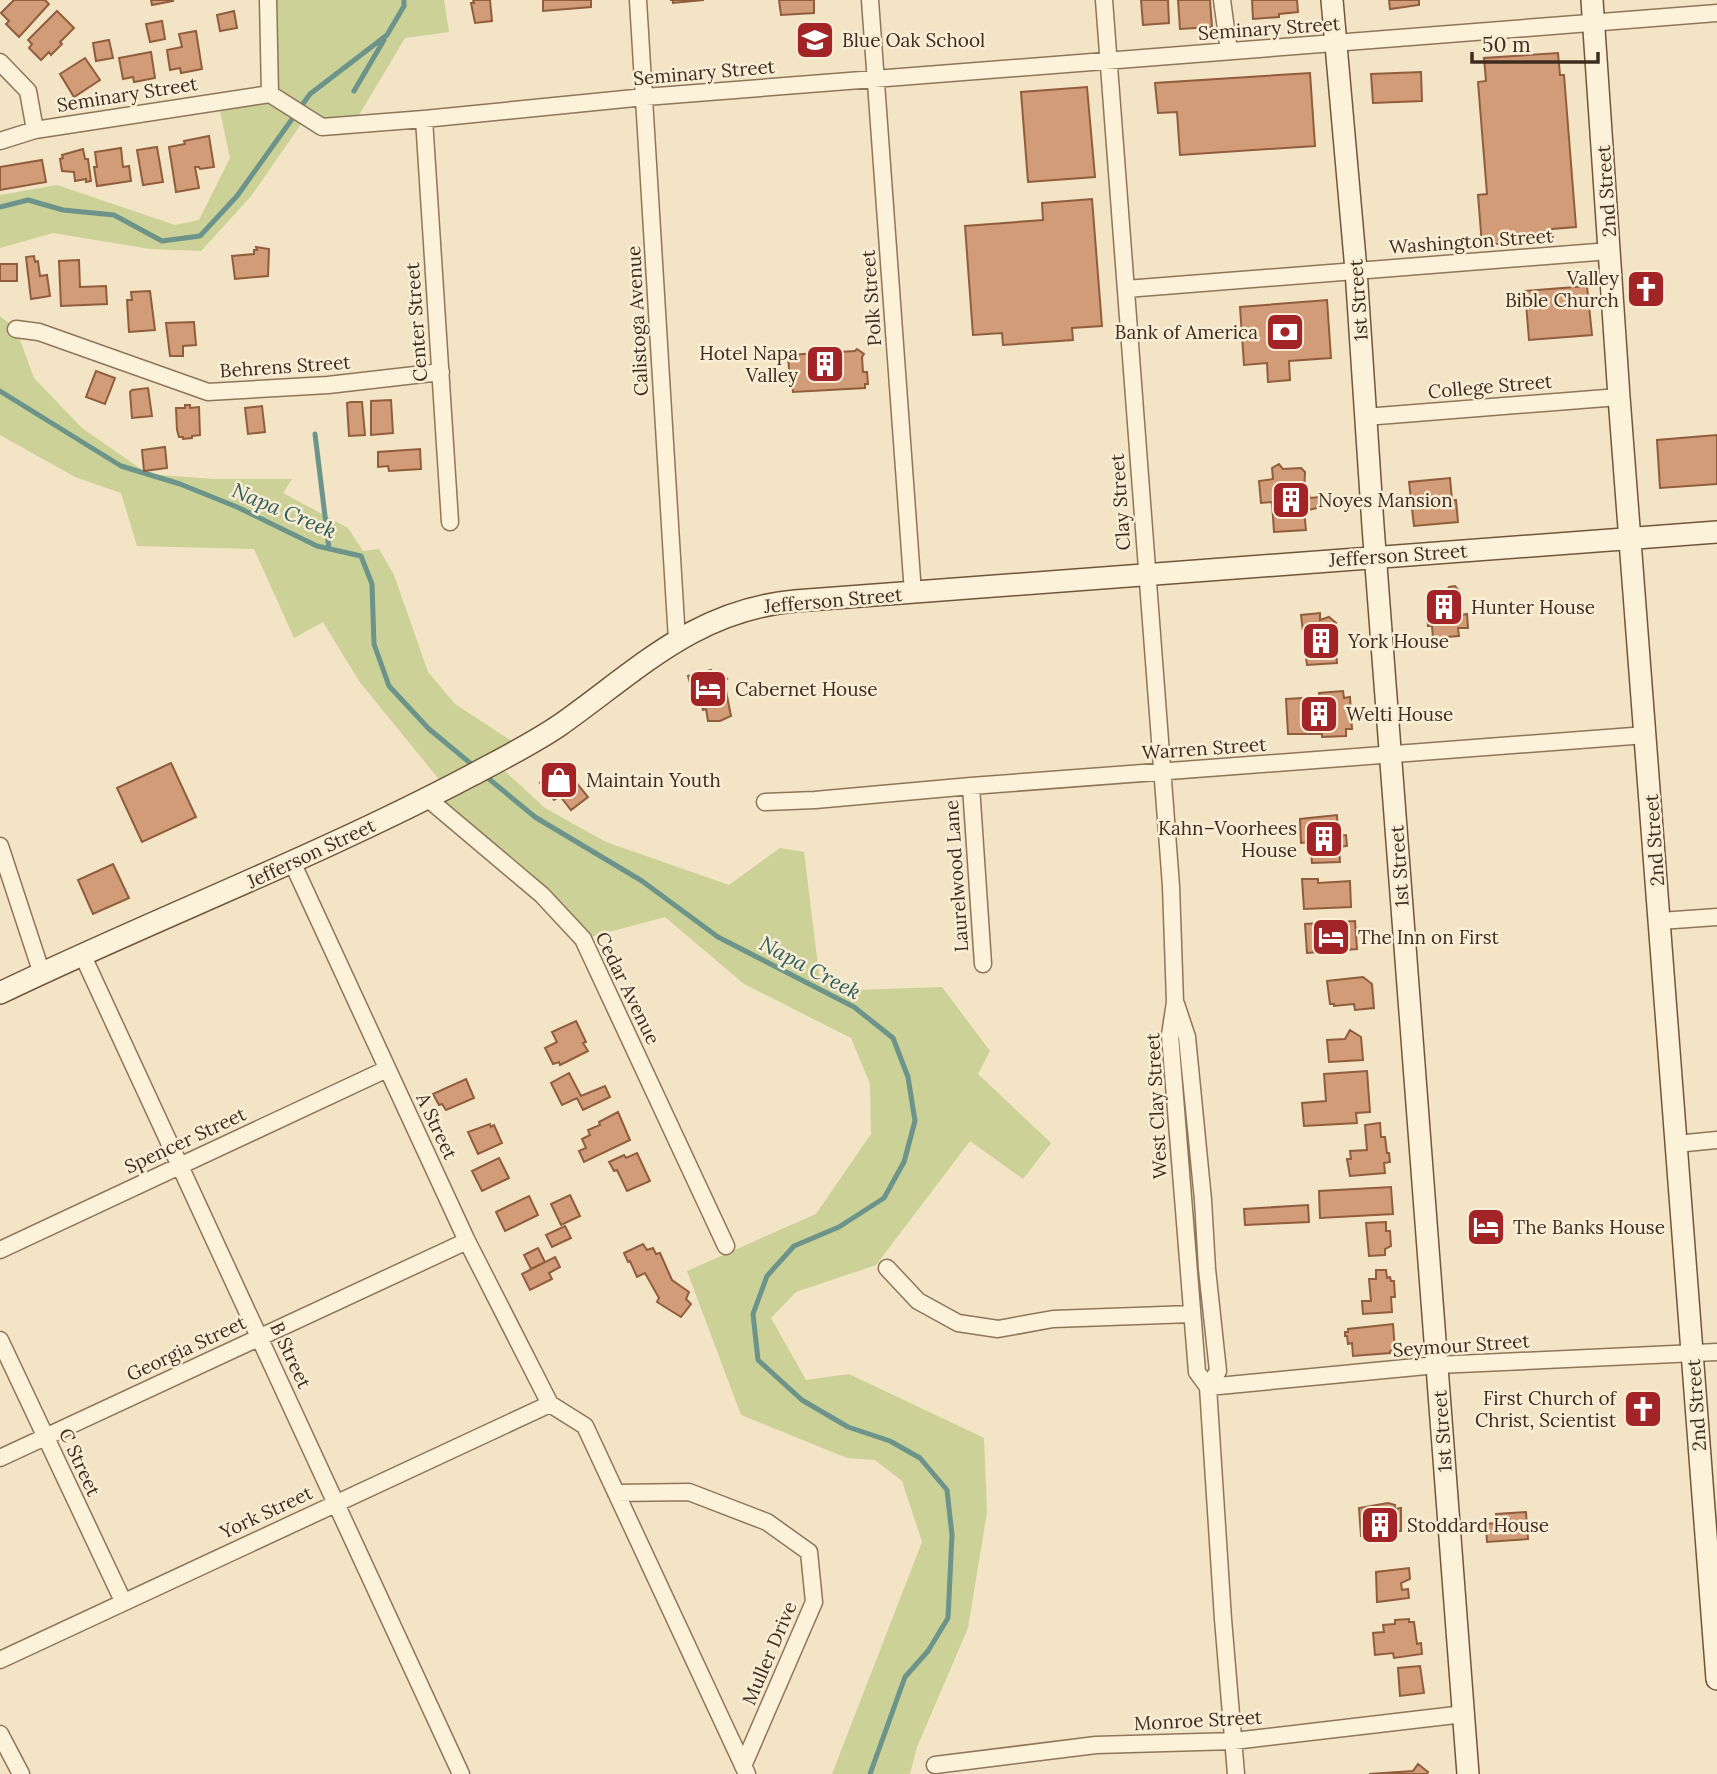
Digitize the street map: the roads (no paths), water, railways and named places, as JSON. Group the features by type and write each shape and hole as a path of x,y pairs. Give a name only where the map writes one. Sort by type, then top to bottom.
{"main road":[{"name":"1st Street","path":"1332,0 1356,270 1375,556 1468,1774"},
{"name":"2nd Street","path":"1592,0 1619,397 1717,1679"},
{"name":"Jefferson Street","path":"0,993 292,862 451,785 559,725 677,640 723,616 759,606 1146,573 1717,532"}],"street":[{"path":"268,0 275,97"},
{"name":"Calistoga Avenue","path":"638,0 677,640"},
{"name":"Polk Street","path":"870,0 913,593"},
{"name":"Clay Street","path":"1104,0 1171,886 1175,1002"},
{"path":"1222,0 1229,51"},
{"name":"Seminary Street","path":"0,141 35,130 275,97 322,127 645,97 1229,51 1337,45 1717,13"},
{"path":"0,62 29,91 35,130"},
{"name":"Center Street","path":"425,119 450,522"},
{"name":"Washington Street","path":"1126,289 1610,251"},
{"name":"Behrens Street","path":"16,328 39,332 208,393 328,385 441,372"},
{"name":"College Street","path":"1365,417 1619,397"},
{"name":"Warren Street","path":"765,802 1646,735"},
{"name":"Laurelwood Lane","path":"971,786 984,964"},
{"name":"Cedar Avenue","path":"427,797 542,895 583,939 726,1246"},
{"path":"0,846 41,974"},
{"name":"A Street","path":"292,862 467,1241 550,1404"},
{"path":"1660,921 1717,917"},
{"name":"B Street","path":"82,954 461,1774"},
{"name":"West Clay Street","path":"1175,1002 1170,1035 1191,1314 1197,1372 1208,1387 1236,1774"},
{"name":"West Clay Street","path":"1175,1002 1187,1037 1218,1371 1208,1387"},
{"name":"Spencer Street","path":"0,1250 387,1069"},
{"path":"1676,1143 1717,1140"},
{"name":"Georgia Street","path":"0,1458 467,1241"},
{"path":"887,1268 918,1301 958,1323 971,1325 998,1329 1053,1319 1191,1314"},
{"name":"C Street","path":"0,1340 123,1601"},
{"name":"Seymour Street","path":"1208,1387 1437,1365 1717,1352"},
{"name":"Muller Drive","path":"550,1404 585,1426 745,1770"},
{"name":"York Street","path":"0,1660 550,1404"},
{"name":"Muller Drive","path":"616,1493 690,1492 767,1522 809,1552 814,1602 745,1770"},
{"name":"Monroe Street","path":"935,1765 1096,1745 1234,1741 1464,1714"},
{"path":"0,1734 21,1774"}],"waterway":[{"name":"Napa Creek","path":"0,207 28,200 63,210 114,215 162,241 200,236 237,196 310,94 387,35 404,6 404,0"},
{"path":"354,91 384,40"},
{"name":"Napa Creek","path":"0,391 121,466 180,484 237,507 317,546 361,556 372,584 374,644 389,686 429,729 475,767"},
{"path":"315,434 329,549"},
{"name":"Napa Creek","path":"483,774 535,817 642,881 718,937 854,1007 893,1038 908,1077 915,1121 904,1162 884,1198 839,1227 794,1246 767,1276 753,1314 758,1360 802,1400 848,1427 890,1441 920,1458 947,1490 952,1535 948,1618 928,1651 905,1677 870,1774"}],"place":[{"name":"Blue Oak School","path":"815,40"},
{"name":"Valley Bible Church","path":"1646,289"},
{"name":"Bank of America","path":"1285,332"},
{"name":"Hotel Napa Valley","path":"825,364"},
{"name":"Noyes Mansion","path":"1291,500"},
{"name":"Hunter House","path":"1444,607"},
{"name":"York House","path":"1321,641"},
{"name":"Cabernet House","path":"708,689"},
{"name":"Welti House","path":"1319,714"},
{"name":"Maintain Youth","path":"559,780"},
{"name":"Kahn–Voorhees House","path":"1324,839"},
{"name":"The Inn on First","path":"1331,937"},
{"name":"The Banks House","path":"1486,1227"},
{"name":"First Church of Christ, Scientist","path":"1643,1409"},
{"name":"Stoddard House","path":"1380,1525"}]}
